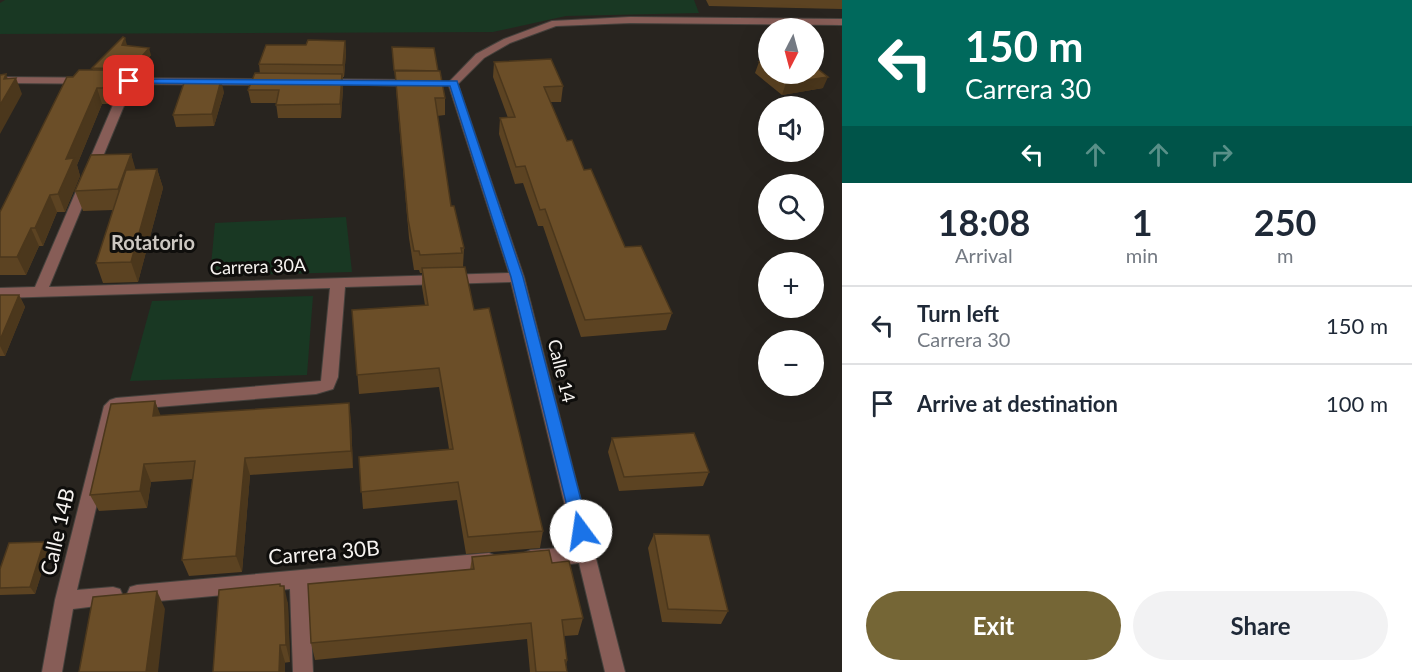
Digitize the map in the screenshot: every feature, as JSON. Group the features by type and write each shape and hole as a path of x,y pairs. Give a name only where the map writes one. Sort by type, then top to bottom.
{"street":[{"path":"314,82 442,83 480,56 507,41 555,23 630,20 842,22"},
{"path":"0,80 280,82"},
{"path":"40,292 129,81"},
{"name":"Calle 14","path":"442,83 517,277 615,672"},
{"name":"Carrera 30A","path":"0,293 517,277"},
{"name":"Calle 14B","path":"52,672 65,600 106,421 116,405 316,388 327,385 330,377 338,282"},
{"name":"Carrera 30B","path":"65,600 587,554"},
{"path":"299,579 303,672"}],"green space":[{"path":"5,0 694,0 699,13 566,16 493,32 0,34 0,3"},
{"path":"346,217 352,272 210,276 215,223"},
{"path":"313,296 307,375 130,381 152,301"}],"building":[{"path":"123,37 125,38 122,45 149,48 131,69 92,68"},
{"path":"308,40 345,41 343,65 259,64 266,45 306,45"},
{"path":"392,47 434,48 438,71 394,70"},
{"path":"551,59 563,86 544,87 567,141 572,140 584,170 591,169 625,247 641,246 672,313 585,320 545,209 540,210 525,166 516,167 500,118 515,117 494,62"},
{"path":"79,70 114,70 103,88 97,88 66,159 74,158 58,194 50,195 35,228 31,228 17,257 0,257 0,212 67,77 73,77"},
{"path":"395,71 440,71 445,98 435,98 451,206 454,206 464,248 461,248 462,253 420,255 419,251 414,251 408,219"},
{"path":"255,73 342,74 340,104 276,105 279,90 248,90"},
{"path":"6,74 4,79 16,78 0,105 0,75"},
{"path":"185,80 221,80 212,114 173,115"},
{"path":"131,154 118,189 75,191 91,155"},
{"path":"157,169 131,262 96,263 126,170"},
{"path":"465,267 474,310 489,308 543,531 468,537 458,482 361,492 359,457 453,449 439,368 357,375 352,310 428,305 422,268"},
{"path":"0,295 19,295 0,340"},
{"path":"155,401 153,416 349,403 351,451 245,458 236,556 182,560 195,461 144,464 140,491 90,495 111,404"},
{"path":"694,433 709,472 624,477 612,438"},
{"path":"654,534 709,535 728,611 668,609"},
{"path":"44,542 30,587 0,588 0,569 9,543"},
{"path":"549,550 552,563 569,561 583,618 562,620 567,672 536,672 531,623 311,643 308,584 474,569 472,557"},
{"path":"280,584 284,586 286,645 280,645 279,672 213,672 219,590"},
{"path":"157,591 146,672 79,672 93,597"}],"district":[{"name":"Rotatorio","path":"153,243"}],"route":[{"path":"129,81 453,83 517,277 581,531"}]}
